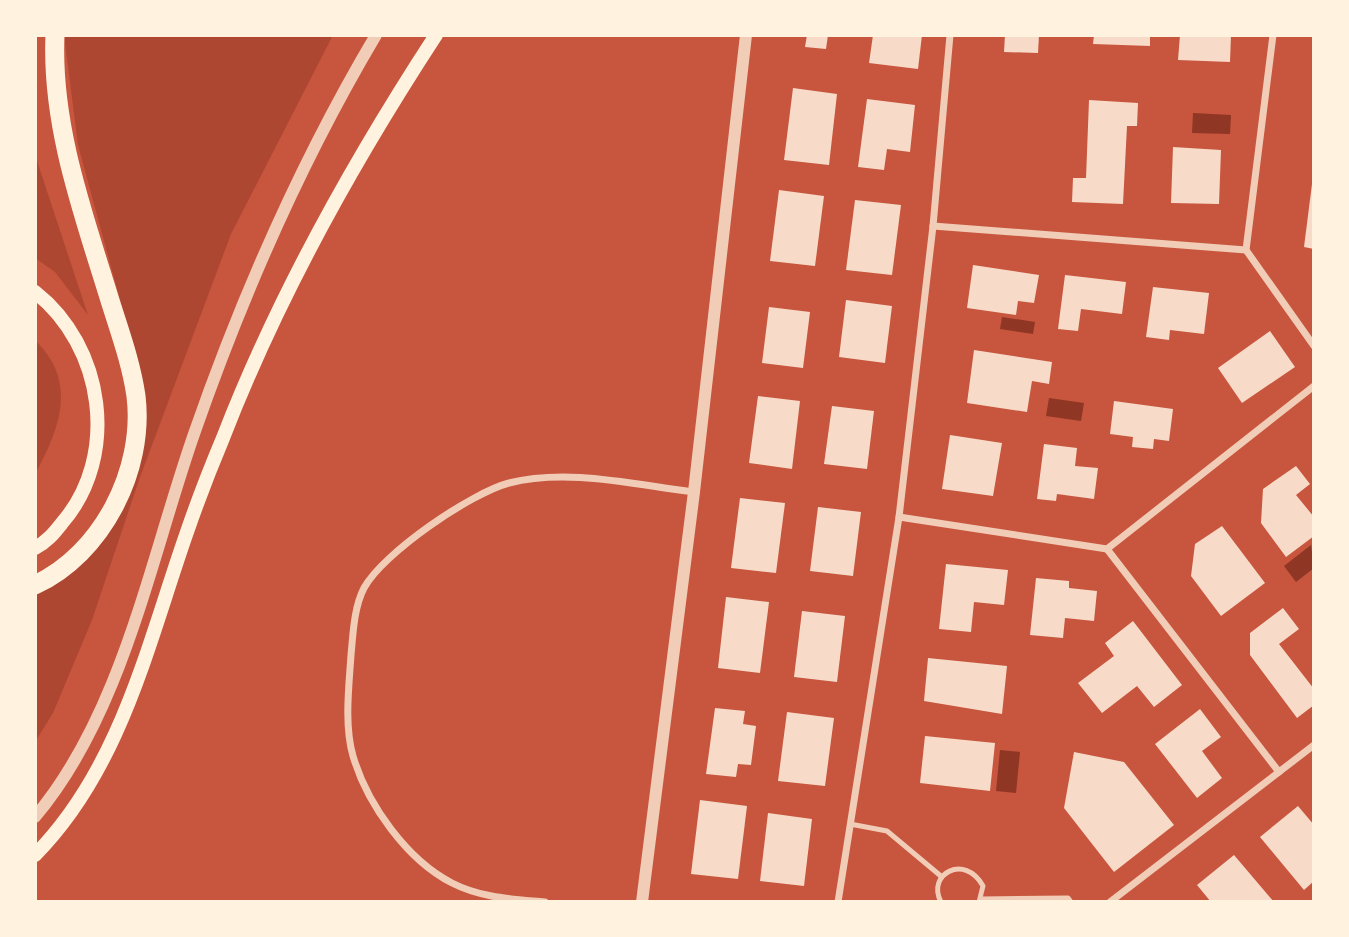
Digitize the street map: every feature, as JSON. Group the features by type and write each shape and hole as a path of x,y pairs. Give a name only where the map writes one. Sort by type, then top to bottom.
{"highway":[{"path":"35,585 59,574 88,547 111,513 128,473 137,434 136,397 126,353 68,161 58,97 55,35"}],"main road":[{"path":"35,855 55,832 102,762 136,687 187,531 253,362 331,211 436,35"},
{"path":"35,292 69,327 87,364 99,412 95,459 77,505 40,545"}],"street":[{"path":"35,817 55,794 82,751 104,704 122,657 190,444 226,348 271,243 350,79 376,35"},
{"path":"642,902 694,492 746,35"},
{"path":"838,902 899,517 933,226 950,35"},
{"path":"1273,35 1246,250 1314,346"},
{"path":"933,226 1246,250"},
{"path":"1107,550 1314,386"},
{"path":"545,902 488,897 451,883 421,860 394,833 367,790 352,754 348,691 354,624 364,587 387,562 429,527 473,497 510,483 555,478 591,479 694,492"},
{"path":"899,517 1107,550 1279,772"},
{"path":"1110,902 1314,745"}],"lane":[{"path":"850,824 887,831 942,877"},
{"path":"941,902 938,886 942,877 952,869 965,868 976,874 982,886 980,900 1068,898 1071,902"}],"shaded area":[{"path":"64,35 333,35 231,234 139,480 92,620 53,713 35,742 35,587 108,525 142,381 78,145"},
{"path":"1193,113 1231,115 1230,134 1192,133"},
{"path":"35,152 88,315 55,272 35,258"},
{"path":"1002,317 1035,322 1033,334 1000,329"},
{"path":"35,340 57,372 60,406 52,440 35,474"},
{"path":"1049,398 1084,403 1081,421 1046,416"},
{"path":"1311,545 1314,568 1296,582 1284,566"},
{"path":"1000,750 1020,752 1016,793 996,791"}],"building":[{"path":"807,35 828,35 826,49 805,47"},
{"path":"873,35 922,35 918,69 869,63"},
{"path":"1005,35 1039,35 1038,53 1004,52"},
{"path":"1094,35 1150,35 1150,46 1093,44"},
{"path":"1180,35 1231,35 1230,62 1178,60"},
{"path":"793,88 837,94 829,165 784,160"},
{"path":"867,99 915,105 910,152 887,149 884,170 858,167"},
{"path":"1089,100 1138,103 1137,126 1127,126 1123,204 1072,202 1073,178 1086,178"},
{"path":"1173,147 1221,150 1219,204 1171,203"},
{"path":"1314,184 1314,249 1304,247"},
{"path":"779,190 824,196 815,266 770,261"},
{"path":"855,200 901,205 892,275 846,270"},
{"path":"973,265 1039,275 1034,303 1018,301 1016,315 967,308"},
{"path":"1065,275 1126,282 1122,314 1081,309 1078,331 1058,329"},
{"path":"1153,287 1209,293 1204,334 1170,330 1169,340 1146,337"},
{"path":"846,300 892,306 885,363 839,357"},
{"path":"769,307 810,312 803,368 762,363"},
{"path":"1270,331 1295,367 1242,403 1218,368"},
{"path":"974,350 1052,362 1049,384 1032,381 1027,412 967,403"},
{"path":"758,396 800,401 792,469 749,463"},
{"path":"1114,401 1173,409 1169,441 1154,439 1153,449 1132,447 1133,437 1110,434"},
{"path":"832,406 874,411 867,469 824,464"},
{"path":"950,435 1002,443 993,496 942,489"},
{"path":"1044,444 1077,448 1075,466 1098,468 1094,499 1057,494 1056,501 1037,499"},
{"path":"1296,466 1310,484 1296,495 1314,517 1314,536 1286,557 1261,523 1263,489"},
{"path":"740,498 785,503 776,573 731,568"},
{"path":"818,507 861,512 853,576 810,571"},
{"path":"1222,526 1265,583 1221,616 1191,576 1195,544"},
{"path":"946,564 1008,570 1004,605 974,602 971,632 939,629"},
{"path":"1036,578 1069,581 1069,588 1097,591 1094,621 1065,618 1063,638 1030,635"},
{"path":"726,597 769,602 760,673 718,668"},
{"path":"1283,608 1299,629 1279,644 1314,689 1314,705 1297,718 1250,655 1250,633"},
{"path":"802,611 845,616 837,682 794,677"},
{"path":"1133,621 1182,685 1154,707 1137,686 1102,713 1078,683 1114,656 1105,643"},
{"path":"928,658 1007,666 1002,714 924,701"},
{"path":"715,708 745,711 743,724 756,726 751,765 738,764 736,777 706,774"},
{"path":"1200,709 1221,737 1202,751 1222,778 1197,798 1155,744"},
{"path":"787,712 834,718 825,786 778,781"},
{"path":"925,736 995,743 990,791 920,783"},
{"path":"1074,752 1124,762 1174,825 1114,872 1064,808"},
{"path":"700,800 747,806 738,879 691,874"},
{"path":"1298,806 1314,825 1314,881 1304,890 1260,837"},
{"path":"768,813 812,819 804,886 760,881"},
{"path":"1234,855 1274,902 1211,902 1197,885"}]}
